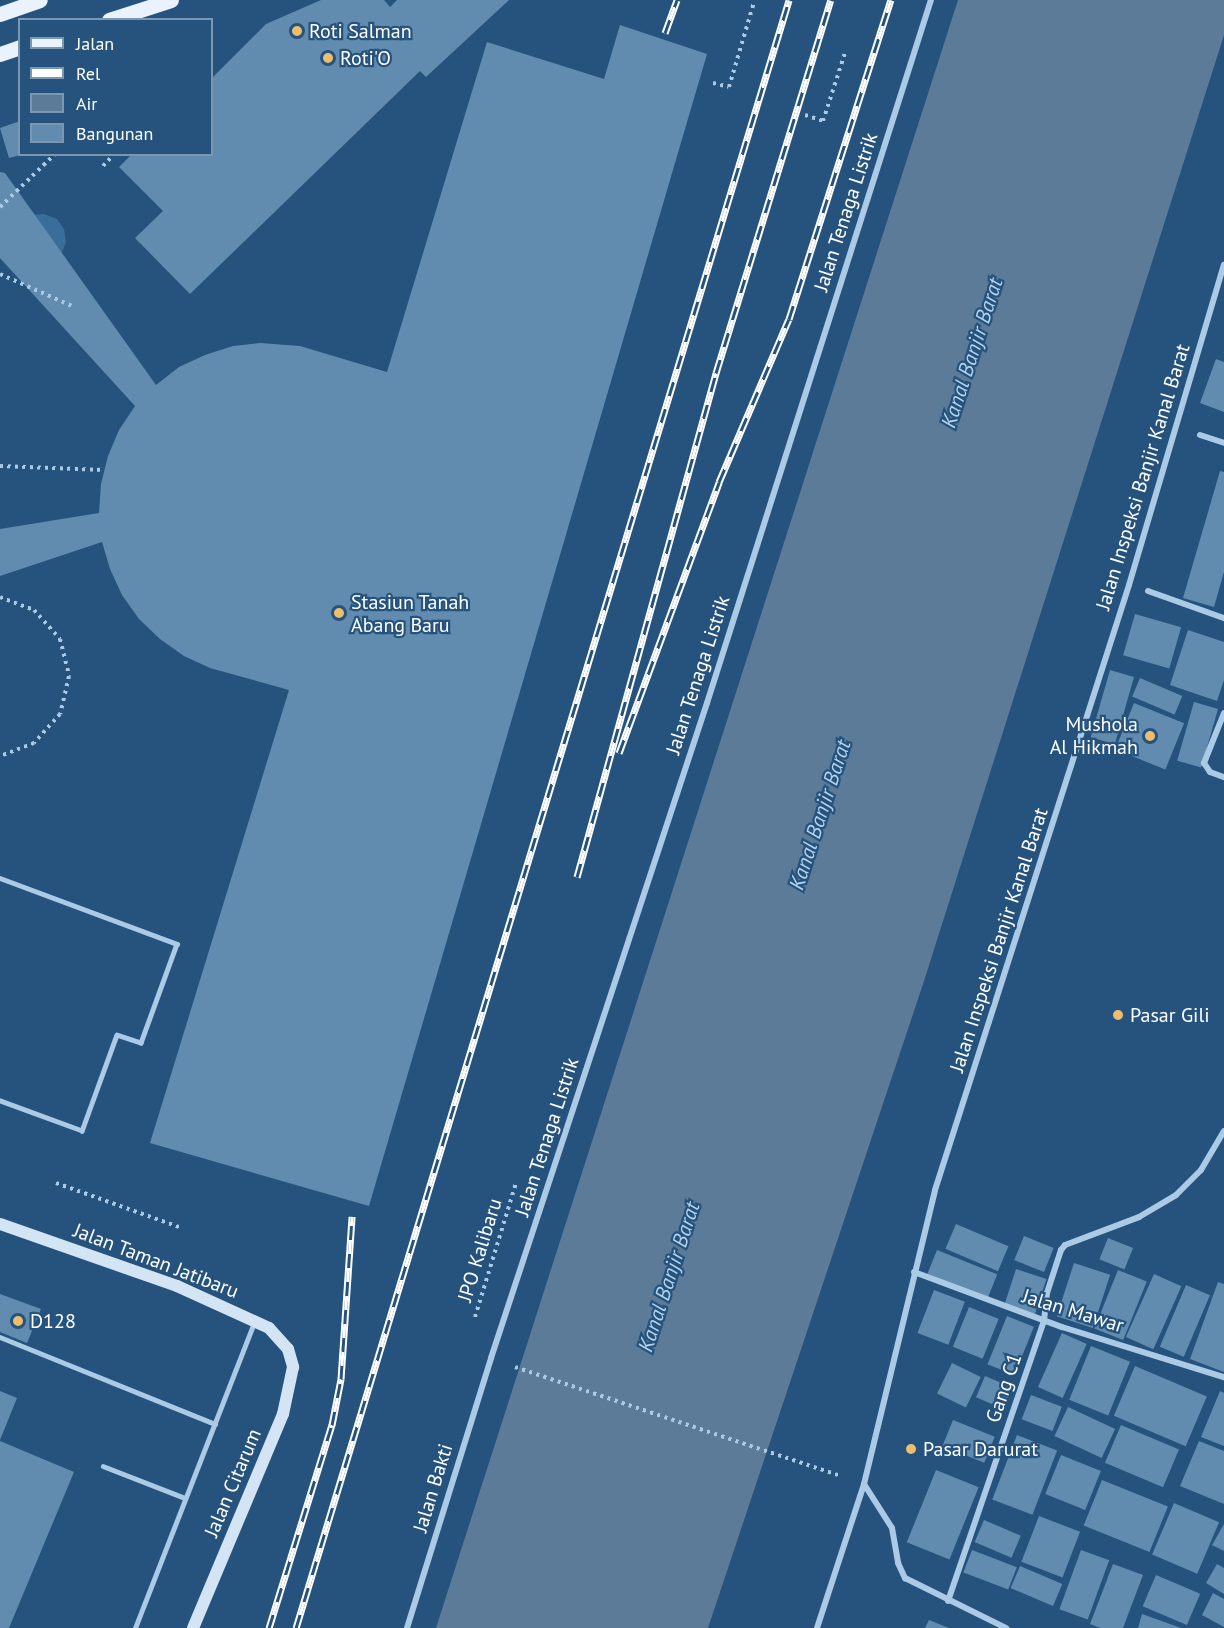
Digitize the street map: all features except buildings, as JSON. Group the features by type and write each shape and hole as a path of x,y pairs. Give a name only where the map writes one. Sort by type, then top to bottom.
{"main road":[{"path":"0,14 40,0"},
{"path":"115,18 171,0"},
{"path":"0,54 18,48"}],"street":[{"name":"Jalan Tenaga Listrik","path":"491,1358 704,714 931,0"},
{"name":"Jalan Inspeksi Banjir Kanal Barat","path":"817,1628 864,1484 935,1190 1129,585 1224,266"},
{"path":"1200,435 1224,443"},
{"path":"1148,591 1224,618"},
{"path":"1224,713 1204,763 1210,772 1224,777"},
{"name":"Gang C1","path":"948,1601 1044,1321 1047,1293 1061,1250 1065,1245 1139,1217 1176,1195 1201,1170 1224,1131"},
{"name":"Jalan Taman Jatibaru","path":"0,1224 177,1286 255,1320 281,1337 288,1349"},
{"name":"Jalan Mawar","path":"914,1272 1044,1321 1224,1377"},
{"name":"Jalan Citarum","path":"193,1628 283,1414 293,1367 288,1349"},
{"name":"Jalan Bakti","path":"407,1628 491,1358"},
{"path":"864,1484 892,1528 898,1563 905,1578 1006,1628"}],"lane":[{"path":"0,878 177,944 141,1043 117,1035 82,1131 0,1101"},
{"path":"135,1628 255,1320"},
{"path":"0,1337 215,1424"},
{"path":"103,1466 185,1498"}],"path":[{"path":"713,83 729,87 754,2"},
{"path":"805,115 823,121 844,53"},
{"path":"0,207 53,156"},
{"path":"103,166 112,156"},
{"path":"0,274 74,307"},
{"path":"0,466 104,470"},
{"path":"0,597 34,610 60,639 69,676 60,714 34,743 0,756"},
{"path":"56,1182 179,1227"},
{"name":"JPO Kalibaru","path":"472,1327 516,1183"},
{"path":"505,1364 787,1456 864,1484"}],"shaded area":[{"path":"44,214 57,219 64,229 66,242 61,255 31,215"}],"water":[{"name":"Kanal Banjir Barat","path":"958,0 1224,0 1224,35 924,981 708,1628 436,1628"}],"railway":[{"path":"665,33 677,0"},
{"path":"296,1628 789,0"},
{"path":"577,877 716,373 831,0"},
{"path":"619,753 719,482 789,319 891,0"},
{"path":"269,1628 332,1425 341,1379 352,1216"}],"place":[{"name":"Roti Salman","path":"297,31"},
{"name":"Roti'O","path":"328,58"},
{"name":"Stasiun Tanah Abang Baru","path":"339,613"},
{"name":"Mushola Al Hikmah","path":"1150,736"},
{"name":"Pasar Gili","path":"1118,1015"},
{"name":"D128","path":"18,1321"},
{"name":"Pasar Darurat","path":"911,1449"}]}
